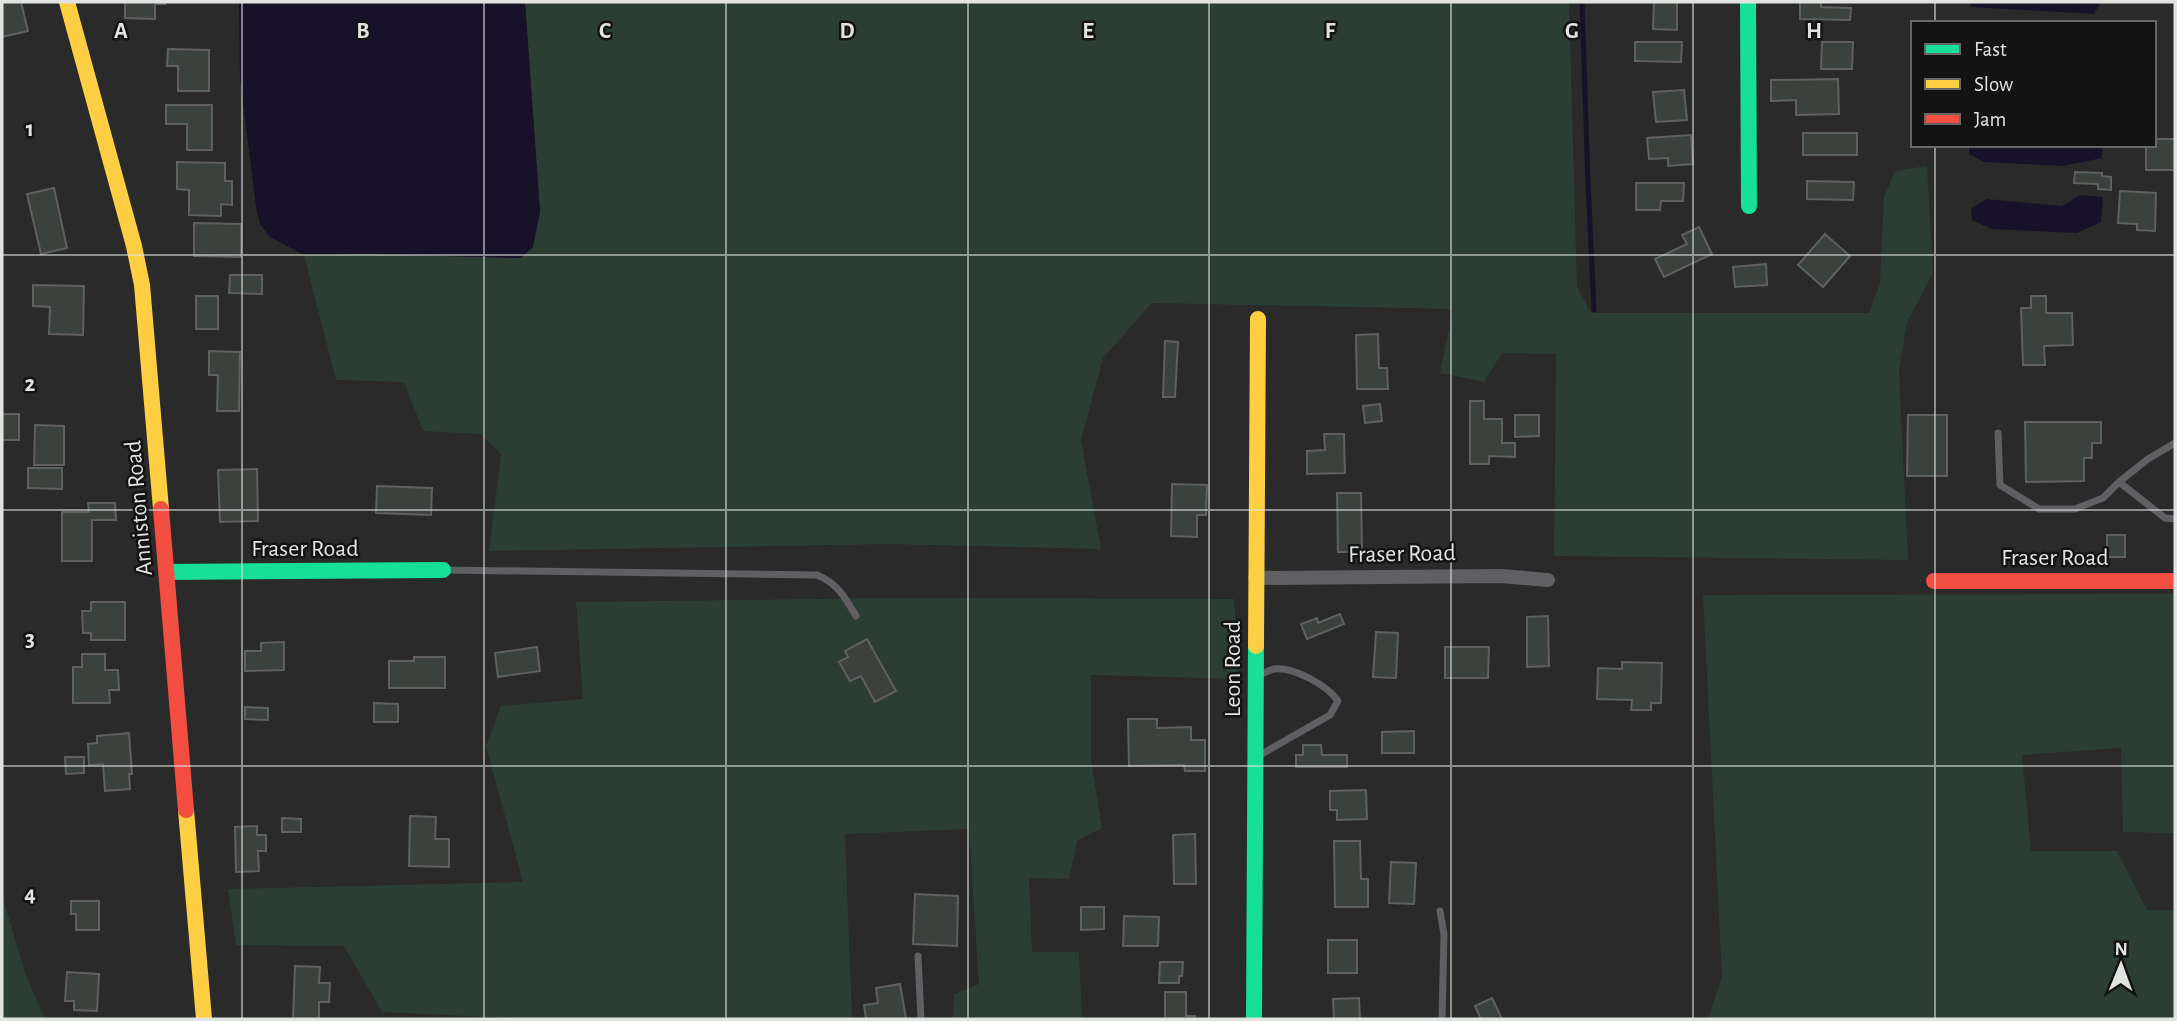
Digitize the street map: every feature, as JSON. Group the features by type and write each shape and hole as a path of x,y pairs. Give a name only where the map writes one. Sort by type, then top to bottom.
{"street":[{"name":"Anniston Road","path":"67,2 134,246 142,285 204,1019"},
{"path":"1748,2 1749,206"},
{"name":"Leon Road","path":"1254,1019 1258,319"},
{"name":"Fraser Road","path":"167,572 443,570"},
{"name":"Fraser Road","path":"1255,578 1502,576 1548,580"},
{"name":"Fraser Road","path":"1934,581 2175,581"}],"lane":[{"path":"1998,433 2000,485 2039,509 2075,509 2103,498 2148,459 2175,443"},
{"path":"2119,482 2165,517 2175,519"},
{"path":"443,570 817,575 837,587 856,616"},
{"path":"1256,757 1330,715 1338,701 1331,691 1288,669 1272,669 1257,676"},
{"path":"1440,911 1444,934 1442,1019"},
{"path":"918,956 921,1019"}],"green space":[{"path":"525,2 1569,2 1577,287 1591,313 1869,313 1880,283 1884,197 1895,171 1927,166 1933,273 1907,322 1899,371 1908,560 1554,556 1556,354 1502,353 1484,382 1440,373 1453,309 1152,303 1103,358 1081,440 1101,549 889,544 489,551 501,454 481,434 423,431 404,382 336,380 304,255 520,258 540,212"},
{"path":"2175,594 2175,833 2123,832 2121,748 2022,755 2031,851 2117,851 2147,910 2175,910 2175,1019 1708,1019 1722,976 1703,595"},
{"path":"895,598 1234,599 1239,679 1091,675 1091,760 1102,828 1077,841 1069,879 1029,878 1032,952 1079,952 1082,1019 953,1019 954,994 979,984 969,829 845,834 852,1019 532,1019 382,1012 344,946 236,945 228,889 523,882 486,746 501,706 583,699 576,602"},
{"path":"2,895 25,973 45,1019 2,1019"}],"shaded area":[{"path":"239,2 525,2 540,212 533,247 521,258 304,255 270,237 260,224 256,207 240,79"},
{"path":"1970,2 2100,4 2094,14 1971,7"},
{"path":"1969,147 2102,147 2102,158 2063,166 1984,162 1969,154"},
{"path":"2080,195 2103,197 2101,222 2077,233 1992,229 1972,220 1971,208 1987,199 2062,206"}],"building":[{"path":"2,2 21,2 28,31 2,37"},
{"path":"125,2 165,4 155,4 155,19 125,18"},
{"path":"1654,2 1677,2 1677,30 1653,29"},
{"path":"1800,2 1821,2 1821,7 1851,8 1850,20 1800,19"},
{"path":"1635,42 1682,42 1681,62 1635,61"},
{"path":"1822,42 1853,42 1852,69 1821,69"},
{"path":"168,49 209,50 209,91 178,91 178,66 167,66"},
{"path":"1838,79 1839,114 1796,115 1796,100 1771,101 1771,80"},
{"path":"1684,90 1687,120 1656,122 1653,92"},
{"path":"166,105 212,105 212,150 187,150 187,124 166,124"},
{"path":"1803,133 1857,133 1857,155 1803,155"},
{"path":"1691,135 1693,164 1668,166 1668,158 1649,159 1647,138"},
{"path":"2156,139 2175,139 2175,170 2146,170 2146,147 2156,147"},
{"path":"177,162 225,163 225,181 232,181 232,205 221,204 221,216 189,215 189,190 177,189"},
{"path":"2075,172 2102,173 2102,176 2111,177 2111,190 2098,189 2098,184 2074,183"},
{"path":"1807,181 1854,182 1853,200 1807,199"},
{"path":"1636,183 1684,183 1683,201 1661,201 1660,210 1636,210"},
{"path":"54,188 67,248 41,254 27,194"},
{"path":"2120,191 2156,193 2155,231 2137,230 2137,224 2118,223"},
{"path":"194,223 241,224 241,257 194,256"},
{"path":"1699,227 1712,254 1664,277 1655,259 1687,244 1682,235"},
{"path":"1825,234 1850,256 1823,287 1798,265"},
{"path":"1766,264 1767,285 1735,287 1733,267"},
{"path":"230,275 262,275 262,294 229,293"},
{"path":"33,285 84,286 83,335 49,334 50,307 33,306"},
{"path":"196,296 218,296 218,329 196,329"},
{"path":"2031,296 2046,296 2046,313 2072,313 2073,345 2044,346 2045,365 2023,365 2021,308 2031,308"},
{"path":"1378,334 1379,368 1387,368 1388,389 1357,389 1356,335"},
{"path":"1165,341 1178,342 1175,397 1163,397"},
{"path":"209,351 240,352 239,411 217,411 218,375 209,375"},
{"path":"1470,401 1484,401 1484,419 1502,419 1502,443 1515,443 1515,457 1489,456 1489,464 1470,464"},
{"path":"1380,404 1382,421 1365,423 1363,406"},
{"path":"2,414 19,414 19,440 2,440"},
{"path":"1515,415 1539,415 1539,436 1515,437"},
{"path":"1908,415 1947,415 1947,476 1907,476"},
{"path":"2025,422 2101,422 2101,443 2092,443 2092,458 2084,458 2084,481 2026,482"},
{"path":"35,425 64,426 64,465 34,465"},
{"path":"1324,434 1344,434 1345,473 1307,474 1307,451 1325,450"},
{"path":"28,468 62,468 62,489 28,488"},
{"path":"257,469 258,521 220,522 218,470"},
{"path":"1172,484 1207,485 1206,515 1197,515 1197,537 1171,536"},
{"path":"377,486 432,488 431,515 376,513"},
{"path":"1337,493 1361,493 1362,552 1338,552"},
{"path":"88,503 115,503 116,520 92,520 92,561 62,561 62,512 89,512"},
{"path":"2107,535 2125,535 2125,557 2107,557"},
{"path":"91,602 125,602 125,640 91,640 91,633 83,633 82,611 91,611"},
{"path":"1340,614 1344,624 1307,639 1301,624 1317,618 1318,623"},
{"path":"1548,616 1549,666 1527,667 1527,617"},
{"path":"1376,632 1398,633 1396,678 1373,677"},
{"path":"867,639 896,691 875,702 861,676 850,681 839,662 848,657 845,651"},
{"path":"284,642 284,670 245,671 245,651 261,651 261,643"},
{"path":"537,647 540,671 498,677 495,653"},
{"path":"1445,647 1489,647 1488,678 1445,678"},
{"path":"82,654 105,654 105,670 118,670 119,690 109,690 110,703 73,703 73,667 82,667"},
{"path":"414,657 445,657 445,688 389,688 389,661 414,661"},
{"path":"1622,662 1662,663 1661,703 1651,703 1651,710 1631,710 1632,700 1597,699 1598,668 1622,669"},
{"path":"374,703 398,704 398,722 374,722"},
{"path":"245,707 268,708 268,720 245,719"},
{"path":"1128,719 1157,719 1157,728 1191,727 1191,740 1205,740 1205,771 1185,771 1184,765 1129,766"},
{"path":"1414,731 1414,753 1382,753 1382,732"},
{"path":"129,733 132,774 129,774 130,789 105,791 103,764 89,765 88,744 97,743 97,736"},
{"path":"1303,745 1321,745 1322,755 1347,755 1347,767 1296,767 1296,755 1303,755"},
{"path":"65,757 84,757 84,773 66,774"},
{"path":"1366,790 1367,819 1337,820 1337,810 1330,810 1330,791"},
{"path":"410,816 436,817 435,839 449,839 449,867 409,866"},
{"path":"282,818 301,819 301,832 282,832"},
{"path":"257,826 257,835 266,835 266,851 258,851 259,871 236,872 235,827"},
{"path":"1195,834 1196,884 1174,884 1173,835"},
{"path":"1334,841 1360,841 1361,879 1368,879 1368,907 1335,907"},
{"path":"1391,862 1416,863 1414,904 1389,903"},
{"path":"915,894 958,896 957,946 913,944"},
{"path":"71,901 99,901 99,930 76,930 76,914 71,914"},
{"path":"1081,907 1104,907 1104,929 1081,930"},
{"path":"1124,916 1159,917 1158,946 1123,946"},
{"path":"1328,940 1357,940 1357,973 1328,973"},
{"path":"1160,962 1183,962 1179,983 1159,983"},
{"path":"295,966 320,967 319,983 330,983 329,1002 319,1002 319,1019 293,1019"},
{"path":"67,972 99,974 97,1011 74,1010 74,1001 65,1001"},
{"path":"900,984 906,1019 866,1019 864,1005 878,1003 876,988"},
{"path":"1165,992 1186,992 1186,1016 1195,1016 1195,1019 1165,1019"},
{"path":"1359,998 1360,1019 1334,1019 1333,999"},
{"path":"1492,998 1502,1019 1481,1019 1475,1006"}],"waterway":[{"path":"1582,2 1594,310"}],"traffic: fast":[{"path":"1748,2 1749,206"},
{"path":"167,572 443,570"},
{"path":"1254,1019 1256,646"}],"traffic: slow":[{"path":"67,2 134,246 142,285 161,509"},
{"path":"1256,646 1258,319"},
{"path":"186,810 204,1019"}],"traffic: jam":[{"path":"161,509 186,810"},
{"path":"1934,581 2175,581"}]}
